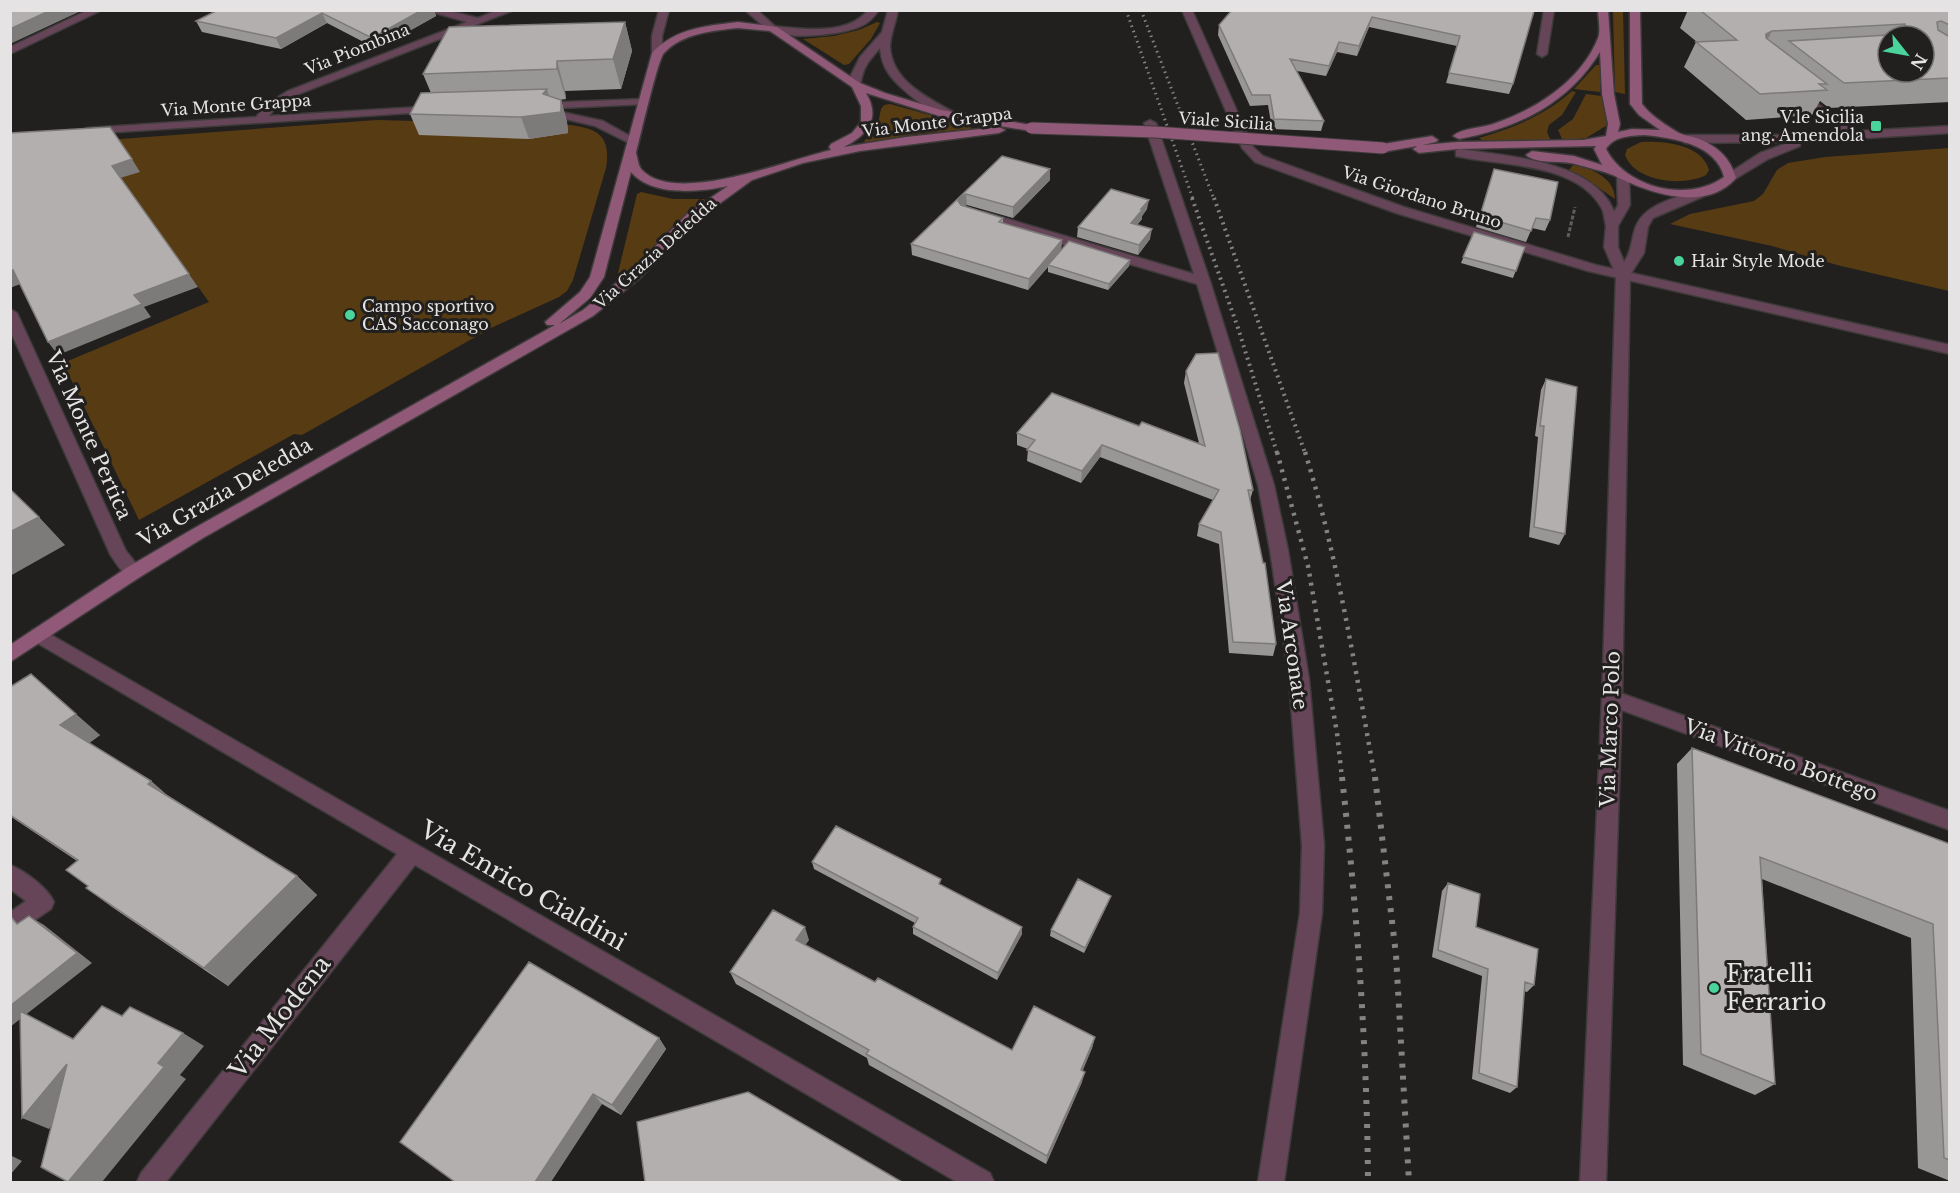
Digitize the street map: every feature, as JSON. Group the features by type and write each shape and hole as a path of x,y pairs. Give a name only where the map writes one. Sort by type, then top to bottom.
{"main road":[{"path":"1603,10 1608,94 1613,114 1608,139 1600,149 1603,159 1621,175"},
{"path":"1635,10 1636,104 1643,113 1682,138"},
{"name":"Via Monte Grappa","path":"657,53 678,38 707,28 738,25 772,29 856,85 906,104 953,116 1031,128"},
{"path":"1383,148 1485,131 1533,112 1578,76 1604,39"},
{"path":"632,146 657,53"},
{"name":"Via Monte Grappa","path":"632,146 634,168 638,173 663,183 692,187 746,179 812,157 847,142 864,127 868,117 868,106 856,85"},
{"name":"Via Monte Grappa","path":"812,157 913,138 1031,128"},
{"name":"Viale Sicilia","path":"1031,128 1145,132 1383,148 1419,148"},
{"path":"1633,132 1653,132 1682,138 1710,149 1723,159 1730,169 1730,178 1724,186 1710,191 1672,192 1649,188 1621,175 1564,158 1460,153 1419,148 1475,144 1558,145 1608,139 1633,132"},
{"name":"Via Grazia Deledda","path":"468,379 562,315 592,286 600,268 632,146"},
{"name":"Via Grazia Deledda","path":"10,655 134,572 468,379 588,313 635,275 692,217 746,179"}],"street":[{"path":"10,51 97,10"},
{"path":"430,10 478,21"},
{"name":"Via Piombina","path":"260,119 272,105 292,93 386,55 509,10"},
{"path":"657,53 657,36 664,10"},
{"path":"750,10 772,29 800,32 847,28 868,20 874,10"},
{"path":"893,10 886,33 886,58 896,75 916,94 953,116"},
{"name":"Via Giordano Bruno","path":"1187,10 1245,142 1254,157 1290,172 1429,220 1623,276 1950,350"},
{"path":"1542,54 1549,10"},
{"path":"856,85 854,79 864,59 886,33"},
{"path":"1786,83 1852,135"},
{"path":"632,146 589,120 528,109 643,102"},
{"name":"Via Monte Grappa","path":"77,132 453,108"},
{"name":"Via Arconate","path":"1150,123 1203,281 1266,485 1291,629 1306,752 1313,845 1311,913 1271,1182"},
{"path":"1682,138 1731,141 1821,138 1950,129"},
{"path":"1730,178 1772,152 1821,138"},
{"path":"1460,153 1527,163 1566,175 1601,198 1608,209 1612,226"},
{"name":"Via Marco Polo","path":"1593,1182 1612,698 1623,276 1611,247 1612,226 1624,205 1621,175"},
{"name":"Via Marco Polo","path":"1623,276 1637,253 1642,226 1648,216 1663,208 1710,191"},
{"path":"966,211 1203,281"},
{"name":"Via Monte Pertica","path":"10,313 119,554 134,572"},
{"name":"Via Enrico Cialdini","path":"39,635 981,1182"},
{"name":"Via Vittorio Bottego","path":"1612,698 1950,821"},
{"name":"Via Modena","path":"150,1182 411,853"},
{"path":"10,875 43,902 10,926"}],"shaded area":[{"path":"1613,11 1623,11 1625,94 1615,92"},
{"path":"877,22 880,23 871,39 849,64 844,65 803,39 834,36 859,30"},
{"path":"1596,65 1600,65 1600,92 1574,89"},
{"path":"1572,91 1576,92 1562,115 1549,125 1547,132 1551,141 1482,140 1479,138 1528,120 1562,100"},
{"path":"1586,94 1601,96 1610,116 1609,124 1586,138 1563,141 1558,130 1573,119"},
{"path":"890,104 970,126 971,129 915,134 867,143 864,141 877,128 881,109 884,105"},
{"name":"Campo sportivo CAS Sacconago","path":"377,120 569,125 588,129 601,136 607,149 606,168 573,280 567,291 559,297 493,327 302,435 294,434 139,520 63,363 209,302 93,141"},
{"path":"1641,142 1660,142 1690,149 1705,161 1709,170 1706,175 1685,181 1661,180 1649,176 1630,164 1625,155 1627,149"},
{"path":"1949,148 1949,291 1837,265 1772,246 1670,224 1690,214 1754,201 1763,194 1777,170 1788,163 1825,157"},
{"path":"1574,164 1595,172 1607,180 1615,199 1586,179 1568,171"},
{"path":"641,192 673,199 705,199 673,226 629,272 620,275 618,273 637,194"}],"building":[{"path":"10,10 51,10 10,29"},
{"path":"218,10 422,10 372,38 322,13 276,38 196,21"},
{"path":"1232,10 1534,11 1513,84 1449,73 1460,36 1372,17 1359,46 1339,42 1329,66 1290,59 1324,121 1274,119 1270,95 1252,95 1219,25"},
{"path":"1700,10 1950,10 1950,25 1941,21 1937,22 1938,30 1950,37 1950,78 1936,79 1936,24 1876,24 1772,31 1766,34 1766,38 1827,84 1819,84 1827,90 1760,94 1696,42 1737,40"},
{"path":"625,22 613,59 557,61 557,69 423,74 449,27"},
{"path":"1876,36 1876,81 1844,83 1789,41"},
{"path":"547,89 543,94 561,100 561,112 521,117 410,114 421,93"},
{"path":"110,127 132,159 112,166 189,274 134,295 142,304 48,342 13,270 10,271 10,133"},
{"path":"1002,156 1050,169 1013,207 966,194 958,201 961,205 1003,218 999,222 1062,240 1029,279 911,244"},
{"path":"1494,169 1558,182 1550,220 1536,218 1531,231 1480,216"},
{"path":"1111,189 1149,200 1131,223 1152,229 1139,245 1078,227"},
{"path":"1474,232 1525,247 1516,271 1463,257"},
{"path":"1069,241 1130,260 1109,284 1048,265"},
{"path":"1218,353 1240,430 1253,490 1248,490 1263,563 1265,563 1276,644 1233,642 1221,532 1199,524 1219,490 1102,445 1082,471 1027,450 1035,440 1017,433 1052,393 1139,426 1142,422 1205,446 1186,371 1196,354"},
{"path":"1546,379 1577,387 1565,534 1534,527 1544,426 1540,426"},
{"path":"10,489 39,517 10,532"},
{"path":"31,674 76,714 60,725 151,781 148,784 297,876 204,968 86,888 88,886 66,870 78,860 10,815 10,687"},
{"path":"1692,748 1950,844 1950,1160 1944,1158 1933,924 1760,857 1775,1084 1701,1054"},
{"path":"836,826 941,879 939,884 1022,927 998,973 913,927 918,918 812,862"},
{"path":"1078,879 1111,896 1085,948 1051,930"},
{"path":"1448,883 1480,894 1476,927 1538,949 1534,985 1525,982 1517,1087 1479,1073 1488,969 1438,950"},
{"path":"773,910 805,927 796,940 875,982 878,978 1012,1050 1034,1006 1095,1037 1081,1070 1085,1072 1047,1156 866,1054 869,1050 730,972"},
{"path":"29,916 77,953 10,1006 10,919 12,918 17,924"},
{"path":"529,962 659,1038 612,1105 593,1094 535,1182 455,1182 400,1142"},
{"path":"102,1006 122,1016 130,1007 183,1033 158,1063 164,1067 68,1182 41,1167 67,1064 22,1118 20,1011 73,1039"},
{"path":"748,1092 902,1182 645,1182 637,1122"}],"railway":[{"path":"1126,10 1193,199"},
{"path":"1141,10 1214,199"},
{"path":"1192,198 1238,328 1277,453"},
{"path":"1214,198 1305,453"},
{"path":"1277,452 1308,566 1337,733 1342,778"},
{"path":"1305,452 1336,573 1375,778"},
{"path":"1342,777 1360,979 1366,1080 1368,1182"},
{"path":"1375,777 1396,955 1409,1182"}],"place":[{"name":"V.le Sicilia ang. Amendola","path":"1876,126"},
{"name":"Hair Style Mode","path":"1679,261"},
{"name":"Campo sportivo CAS Sacconago","path":"350,315"},
{"name":"Fratelli Ferrario","path":"1714,988"}]}
